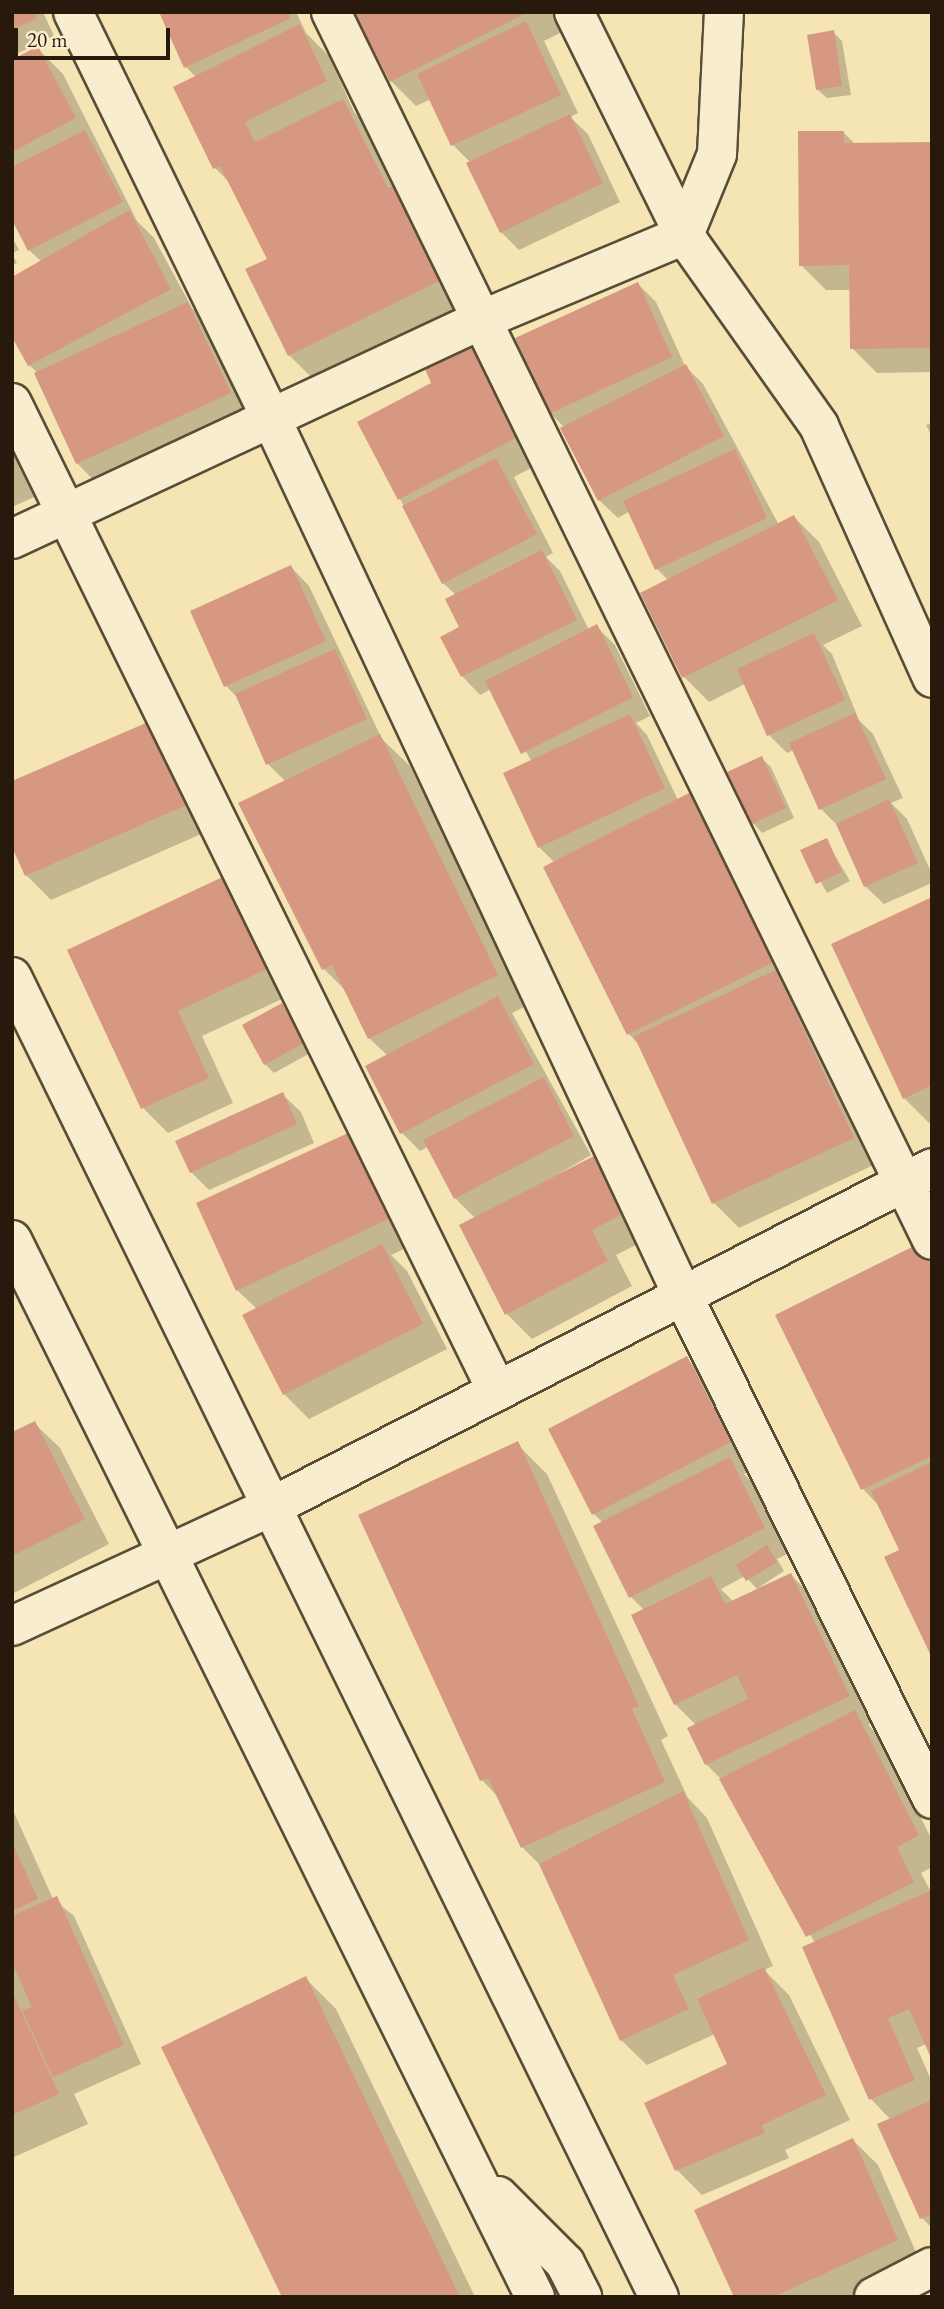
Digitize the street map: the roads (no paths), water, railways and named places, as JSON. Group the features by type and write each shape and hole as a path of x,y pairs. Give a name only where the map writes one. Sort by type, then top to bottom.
{"street":[{"path":"73,12 271,416 683,1296 932,1799"},
{"path":"331,12 481,320 918,1175 932,1240"},
{"path":"574,12 684,235 820,426 923,637 932,678"},
{"path":"12,539 481,320 684,235 717,154 724,12"},
{"path":"12,402 497,1391"},
{"path":"12,977 275,1505 659,2297"},
{"path":"12,1626 275,1505 918,1175"},
{"path":"12,1240 477,2175 535,2297"},
{"path":"477,2175 565,2263 582,2297"},
{"path":"874,2297 932,2267"}]}
